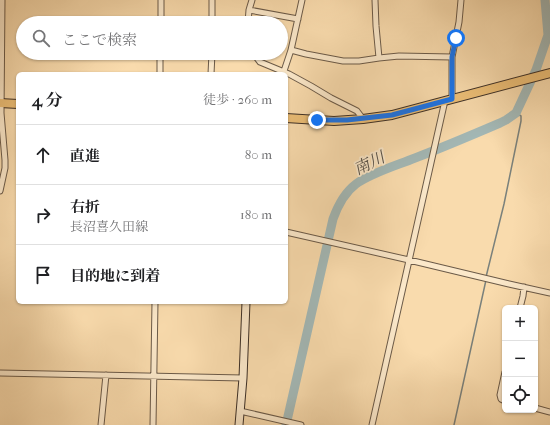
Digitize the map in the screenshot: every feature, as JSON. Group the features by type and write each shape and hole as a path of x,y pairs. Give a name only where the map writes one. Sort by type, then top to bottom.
{"main road":[{"path":"288,118 334,121 392,115 550,73"},
{"path":"1,103 16,104"}],"street":[{"path":"0,191 5,168 1,113 2,0"},
{"path":"161,0 161,16"},
{"path":"212,0 212,16"},
{"path":"249,16 252,0"},
{"path":"288,60 302,0"},
{"path":"375,0 379,58"},
{"path":"372,425 444,105 448,100 452,57 460,22 461,0"},
{"path":"249,10 282,16"},
{"path":"288,17 298,19"},
{"path":"291,50 343,61 359,61 399,56 452,57"},
{"path":"160,60 160,72"},
{"path":"211,72 212,60"},
{"path":"258,60 282,72"},
{"path":"284,72 288,60"},
{"path":"288,75 357,111 363,119"},
{"path":"288,232 550,293"},
{"path":"521,305 524,287"},
{"path":"153,425 155,304"},
{"path":"239,425 246,304"},
{"path":"0,373 242,378"},
{"path":"101,425 106,375"},
{"path":"502,386 500,395 502,400"},
{"path":"538,409 550,412"},
{"path":"240,411 301,425"}],"waterway":[{"name":"南川","path":"286,425 333,219 342,200 348,191 369,176 500,123 516,113 536,70 548,35 545,0"},
{"path":"486,277 504,204 521,121 521,116 516,113"},
{"path":"454,425 486,280"}],"route":[{"path":"317,120 334,121 392,115 452,99 452,57 456,38"}]}
